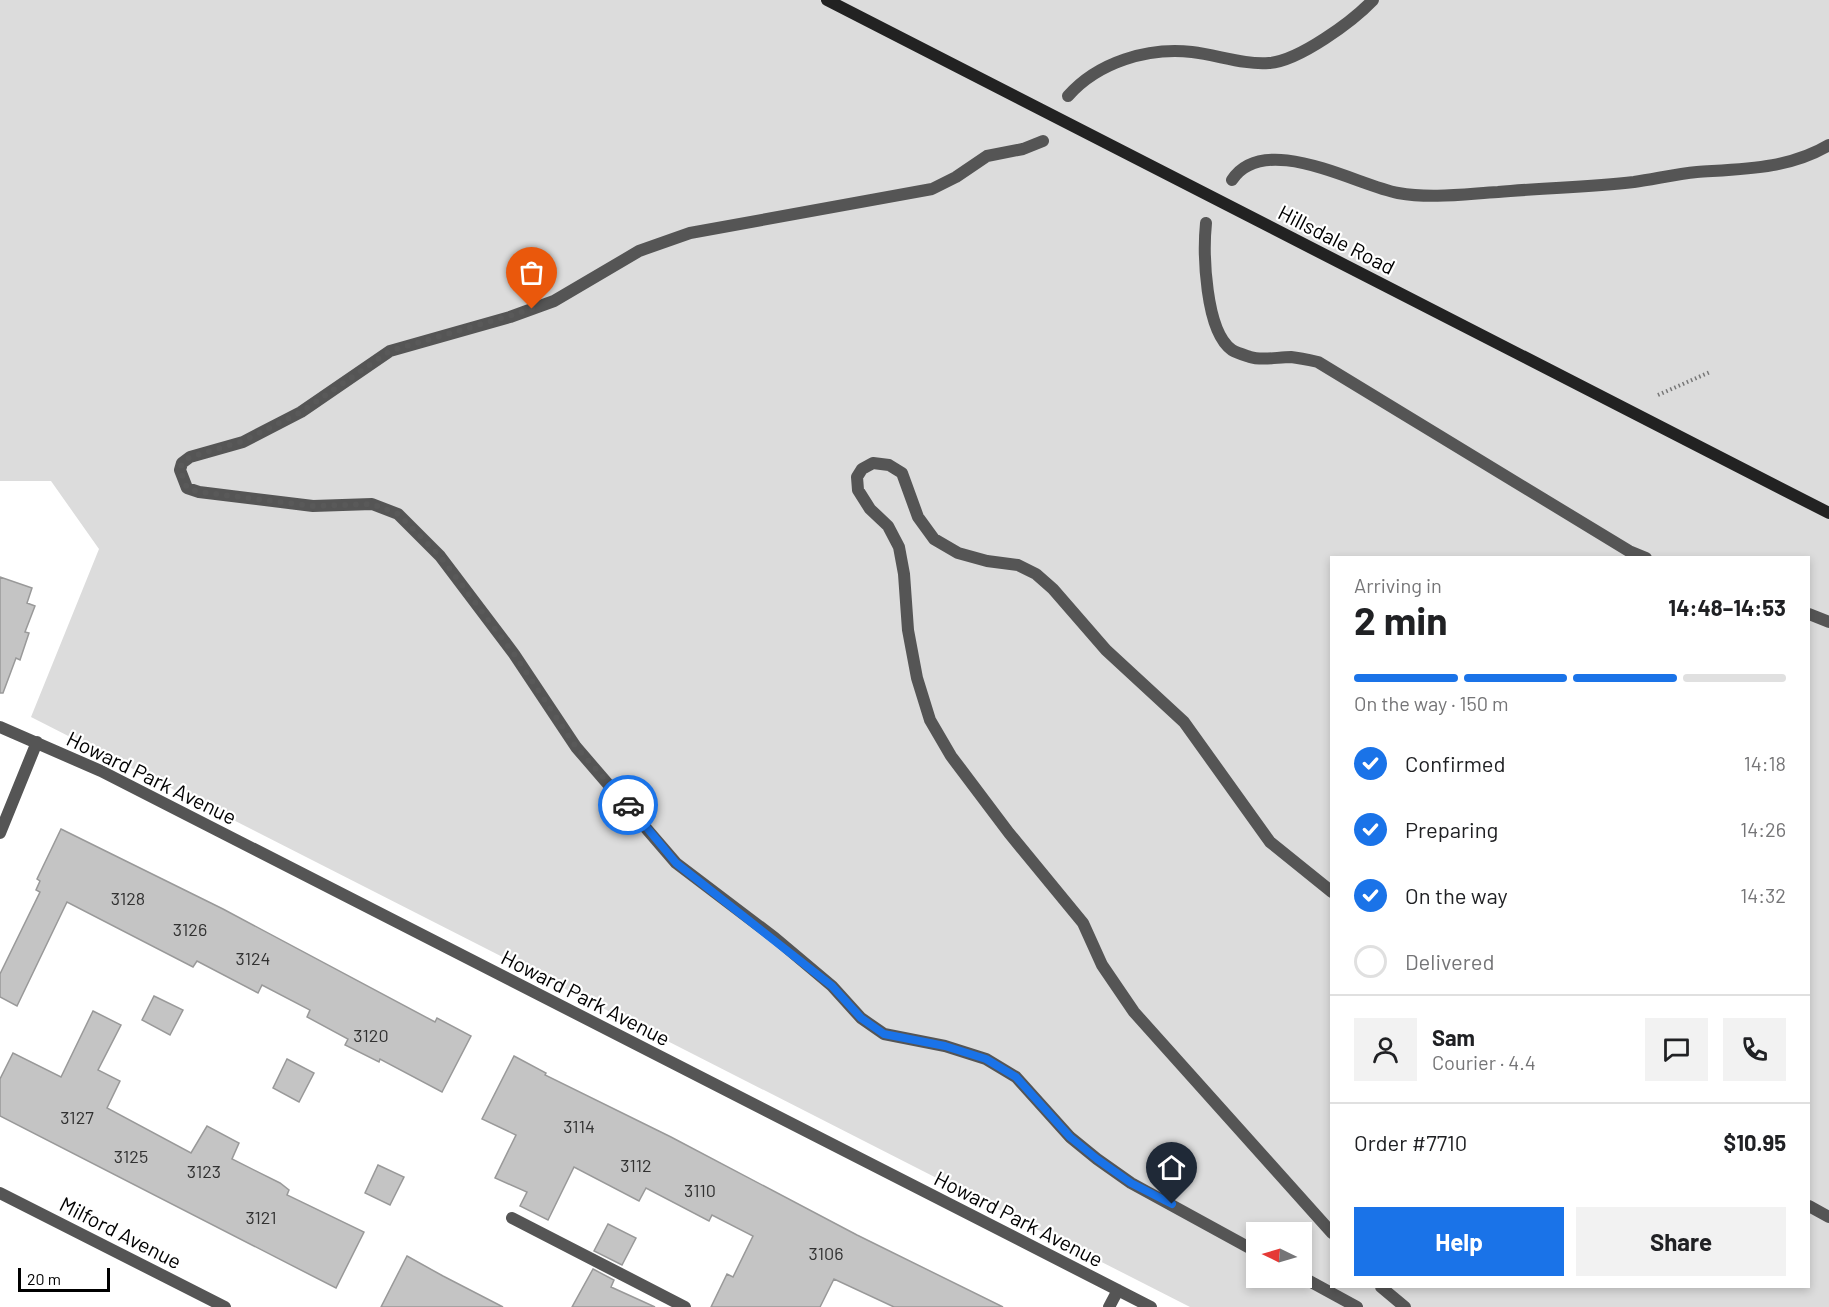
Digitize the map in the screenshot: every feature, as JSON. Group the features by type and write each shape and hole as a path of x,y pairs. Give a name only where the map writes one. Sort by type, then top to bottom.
{"main road":[{"name":"Hillsdale Road","path":"827,0 1829,513"}],"street":[{"path":"1068,96 1078,84 1093,74 1151,52 1191,52 1270,63 1292,57 1324,37 1373,0"},
{"path":"1043,141 1023,149 987,156 956,177 932,189 690,233 639,251 554,301 510,317 390,351 301,412 243,441 190,457 182,463 180,470 187,488 199,492 313,506 372,504 398,514 440,556 514,654 576,747 676,863 832,986 868,1023 884,1034 945,1046 986,1059 1016,1077 1070,1137 1097,1159 1131,1183 1246,1246"},
{"path":"1232,180 1236,173 1260,160 1280,159 1309,164 1396,192 1420,196 1451,195 1594,186 1697,172 1745,170 1812,155 1829,145"},
{"path":"1206,223 1204,250 1215,322 1223,340 1232,350 1252,358 1293,357 1318,362 1629,551 1641,556"},
{"path":"1330,890 1270,842 1184,722 1106,650 1053,589 1036,574 1018,565 987,561 958,553 934,538 918,517 902,473 889,465 873,463 862,469 856,477 858,490 870,509 888,526 899,547 904,574 908,630 917,678 930,720 951,756 1083,923 1102,965 1134,1012 1330,1231"},
{"path":"1810,614 1829,622"},
{"name":"Howard Park Avenue","path":"0,727 101,771 1151,1307"},
{"path":"0,833 37,742"},
{"name":"Milford Avenue","path":"0,1193 225,1307"},
{"path":"1810,1207 1829,1217"},
{"path":"512,1218 686,1307"},
{"path":"1312,1282 1357,1307"},
{"path":"1382,1288 1405,1307"},
{"path":"1109,1307 1118,1290"}],"path":[{"path":"1658,395 1710,372"}],"shaded area":[{"path":"0,0 1829,0 1829,1307 1190,1307 31,717 99,549 51,481 0,481"}],"building":[{"path":"0,577 32,588 27,603 35,606 25,632 29,633 20,660 16,658 3,693 0,693"},
{"path":"61,829 223,909 435,1022 437,1018 471,1036 442,1092 380,1059 379,1062 345,1045 348,1039 307,1017 310,1010 262,985 258,993 197,961 193,967 67,902 17,1006 0,997 0,974 40,892 36,890 40,881 37,879"},
{"path":"154,996 183,1010 170,1035 142,1020"},
{"path":"93,1011 121,1025 98,1070 120,1081 107,1108 191,1153 207,1126 239,1143 232,1159 280,1183 289,1190 287,1195 364,1232 336,1288 0,1116 0,1079 13,1053 61,1077"},
{"path":"514,1056 546,1073 545,1075 1003,1307 894,1307 834,1279 820,1307 711,1307 727,1274 733,1277 753,1236 712,1215 709,1221 646,1188 639,1201 574,1167 548,1220 520,1206 527,1192 495,1178 516,1135 482,1119"},
{"path":"287,1059 314,1073 299,1102 273,1088"},
{"path":"378,1165 404,1177 390,1205 365,1193"},
{"path":"608,1224 636,1238 622,1265 594,1251"},
{"path":"407,1256 443,1276 503,1307 381,1307"},
{"path":"593,1269 614,1280 611,1287 655,1307 572,1307"}],"way so far":[{"path":"532,309 390,351 301,412 243,441 190,457 182,463 180,470 187,488 199,492 313,506 372,504 398,514 440,556 514,654 576,747 628,805"}],"route":[{"path":"628,805 676,863 775,938 832,986 861,1018 884,1034 945,1046 986,1059 1016,1077 1070,1137 1097,1159 1131,1183 1172,1204"}]}
